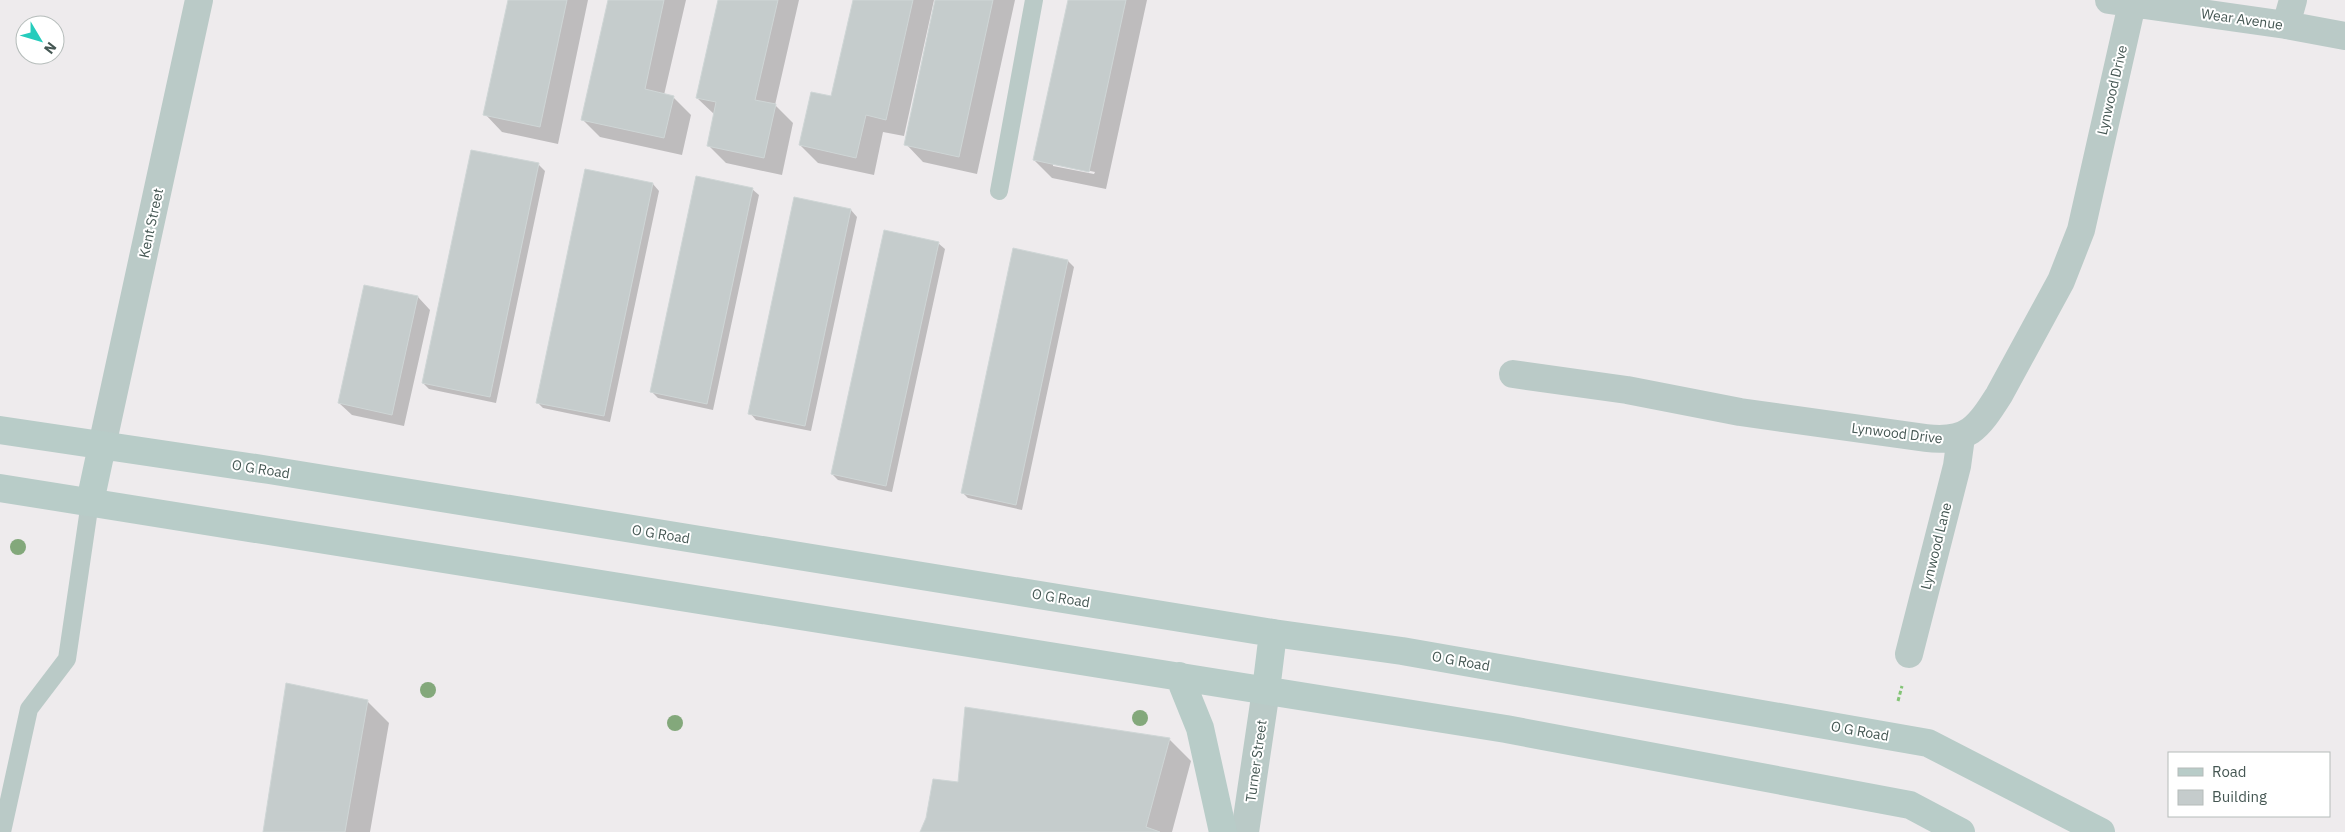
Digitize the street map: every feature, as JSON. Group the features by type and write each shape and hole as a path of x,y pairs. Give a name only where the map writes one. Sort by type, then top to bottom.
{"main road":[{"name":"O G Road","path":"0,430 279,472 1273,633 1412,653 1928,743 2101,832"},
{"path":"90,502 102,446"},
{"path":"0,488 1506,729 1910,805 1961,832"},
{"path":"1266,690 1273,633"},
{"path":"1179,676 1200,728 1223,832"}],"street":[{"name":"Kent Street","path":"102,446 199,0"},
{"name":"Wear Avenue","path":"2120,2 2289,13 2345,36"},
{"name":"Lynwood Drive","path":"1513,374 1627,390 1740,412 1897,434 1947,440 1961,437 1971,431 1988,412 1999,395 2061,280 2077,239 2120,2"},
{"name":"Lynwood Lane","path":"1909,654 1957,466 1961,437"},
{"name":"Turner Street","path":"1245,832 1266,690"}],"lane":[{"path":"999,192 1034,0"},
{"path":"2,832 29,709 66,659 90,502"}],"building":[{"path":"508,0 567,0 540,127 483,115"},
{"path":"608,0 664,0 645,89 674,96 664,138 581,120"},
{"path":"718,0 778,0 755,100 776,104 764,158 707,146 716,102 696,98"},
{"path":"853,0 913,0 886,120 866,115 856,158 799,145 811,92 831,96"},
{"path":"935,0 993,0 959,157 904,145"},
{"path":"1068,0 1126,0 1089,172 1033,160"},
{"path":"471,150 539,163 490,397 422,383"},
{"path":"585,169 653,183 604,416 536,403"},
{"path":"696,176 753,188 707,404 650,392"},
{"path":"794,197 851,209 805,426 748,414"},
{"path":"884,230 939,242 886,486 831,474"},
{"path":"1013,248 1068,260 1016,505 961,493"},
{"path":"364,285 418,296 392,415 338,403"},
{"path":"286,683 368,700 345,832 263,832"},
{"path":"965,707 1170,738 1146,827 1160,832 920,832 926,818 933,779 958,782"}]}
